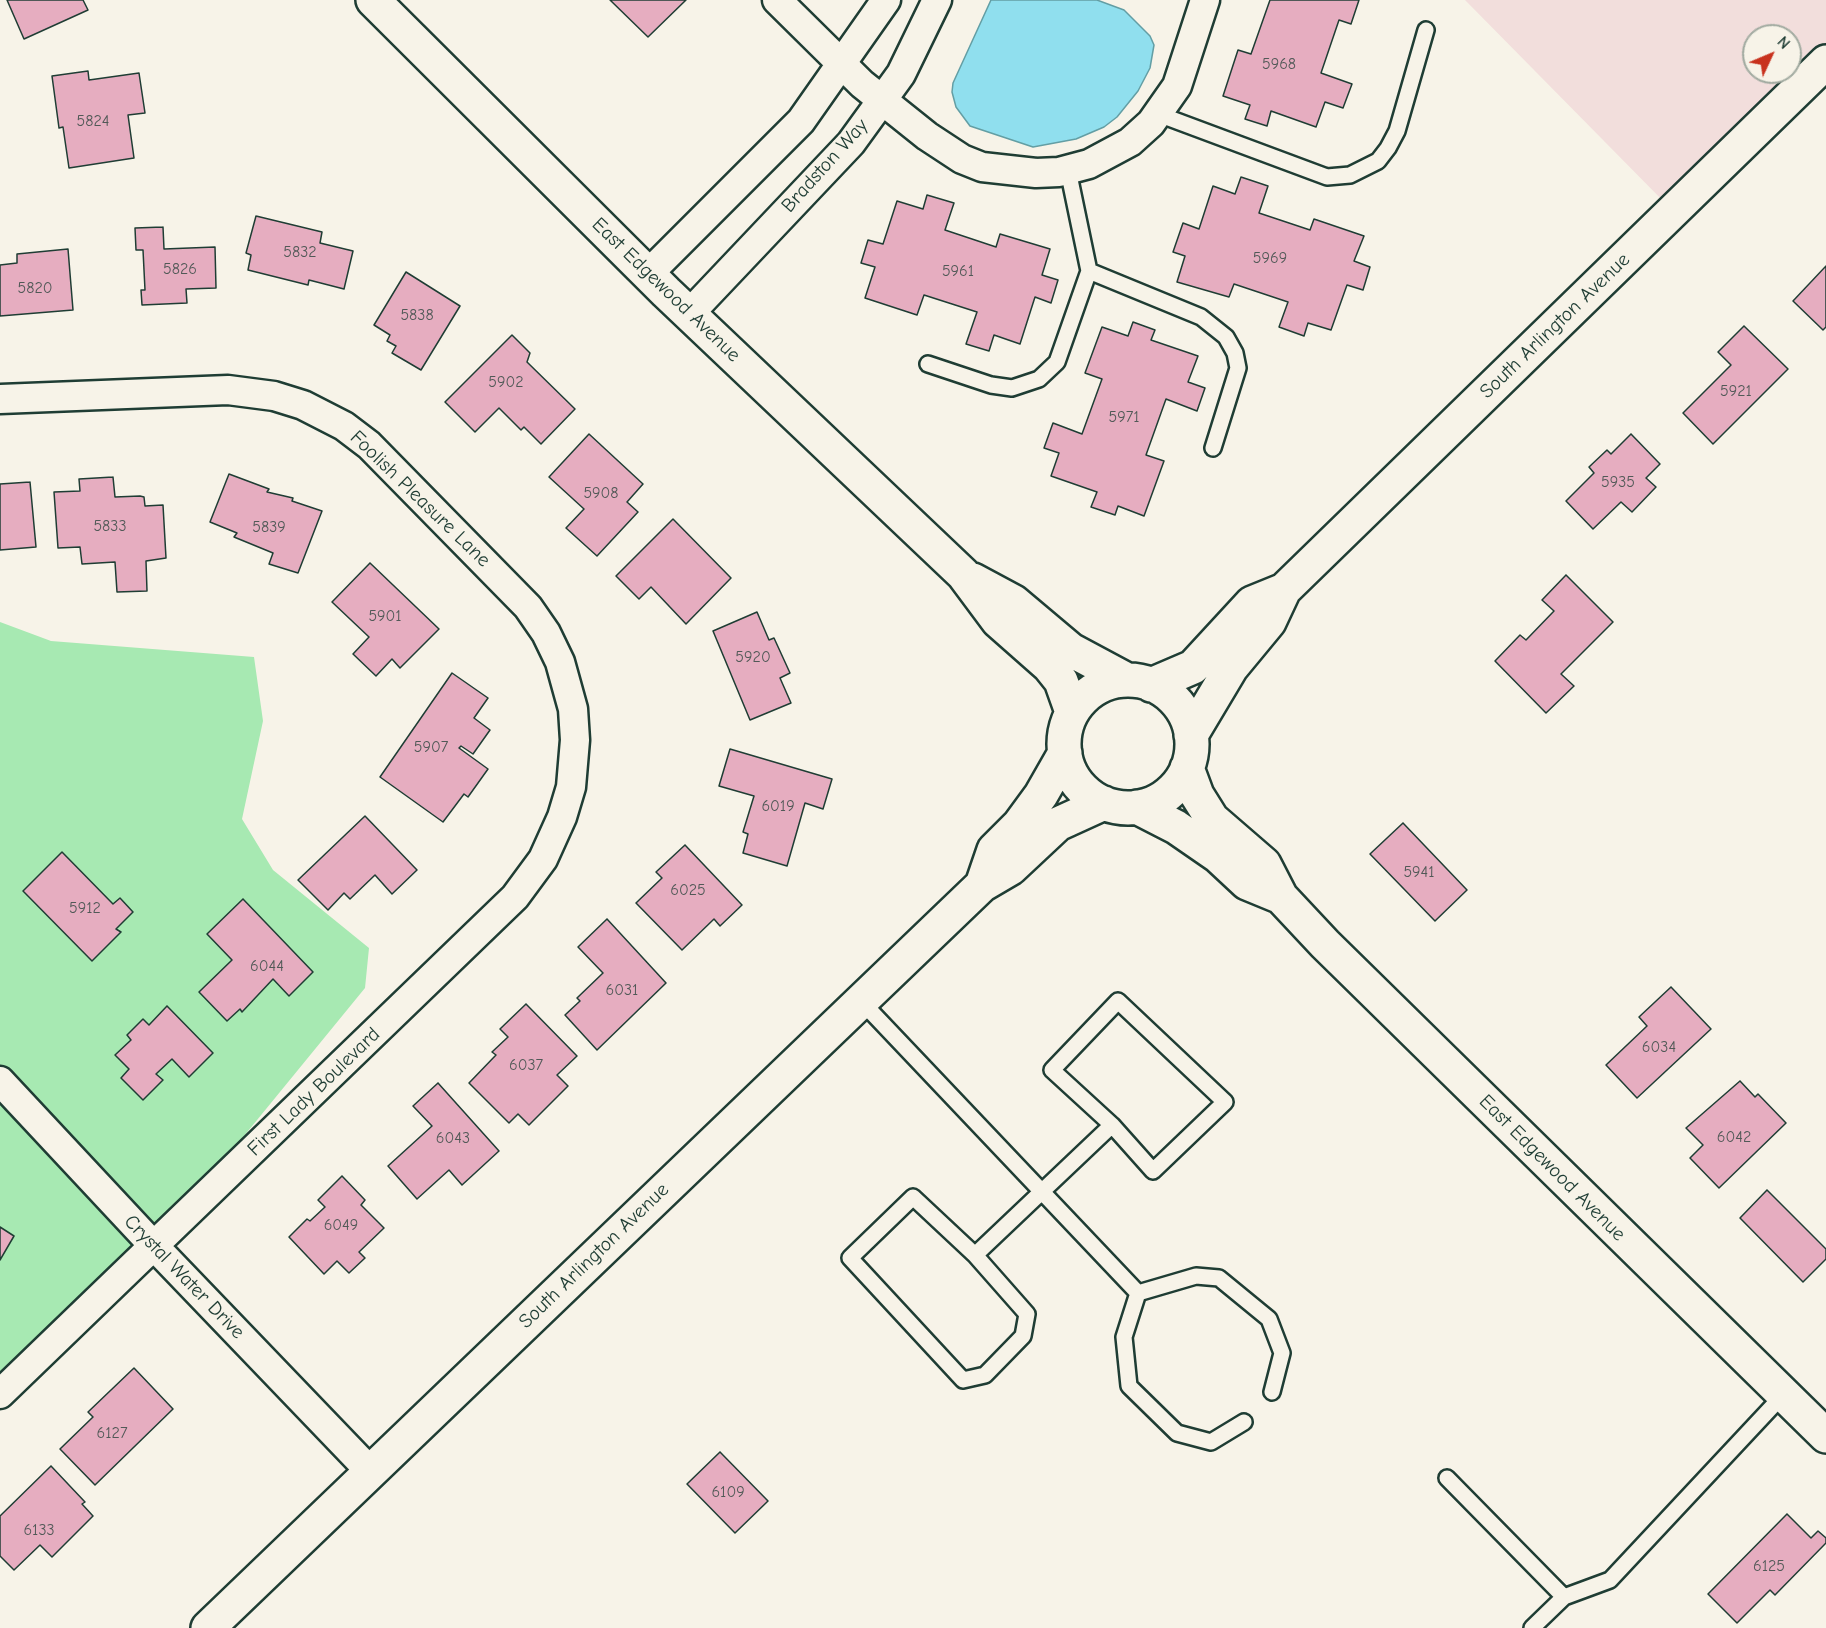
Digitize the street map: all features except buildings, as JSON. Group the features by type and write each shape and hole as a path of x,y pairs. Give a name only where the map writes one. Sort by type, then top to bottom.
{"main road":[{"name":"East Edgewood Avenue","path":"373,0 689,314 963,574"},
{"name":"South Arlington Avenue","path":"1191,735 1231,668 1269,622 1284,590 1826,62"},
{"path":"963,574 1014,602 1071,650 1139,682 1178,705 1191,735 1191,751 1187,768 1179,782 1167,794 1137,807 1120,807 1104,803 1078,783 1069,768 1065,753 1066,728 1072,712 1095,688 1110,682 1139,682"},
{"path":"963,574 998,621 1049,666 1060,681 1072,712"},
{"name":"South Arlington Avenue","path":"1139,682 1193,668 1252,603 1284,590"},
{"name":"South Arlington Avenue","path":"982,885 994,850 1019,825 1041,795 1065,753"},
{"path":"1187,768 1197,795 1212,819 1264,864 1281,897"},
{"name":"South Arlington Avenue","path":"208,1628 982,885 1011,868 1058,824 1104,803"},
{"path":"1137,807 1176,827 1218,856 1246,883 1281,897"},
{"name":"East Edgewood Avenue","path":"1281,897 1325,944 1826,1436"}],"street":[{"path":"777,0 862,84 927,136 962,159 982,167 1036,173 1068,170 1111,154 1135,138 1158,114 1179,79 1205,0"},
{"name":"Bradston Way","path":"689,314 851,143 862,84 886,0"},
{"name":"Bradston Way","path":"648,274 795,128 862,84 920,39 937,0"},
{"name":"Foolish Pleasure Lane","path":"0,399 228,390 274,396 303,405 344,426 369,445 528,607 546,633 566,680 575,725 574,757"},
{"name":"First Lady Boulevard","path":"0,1394 514,897 535,872 551,845 568,801 574,757"},
{"name":"Crystal Water Drive","path":"0,1081 154,1246 370,1471"}],"lane":[{"path":"1158,114 1327,177 1350,175 1378,161 1397,131 1426,30"},
{"path":"928,364 1003,388 1020,387 1039,379 1057,362 1064,349 1089,271 1068,170"},
{"path":"1089,271 1201,317 1226,337 1235,353 1238,368 1214,448"},
{"path":"861,1001 1138,1293"},
{"path":"1118,1001 1225,1102 1153,1171 1113,1125 1052,1070 1118,1001"},
{"path":"975,1256 1113,1125"},
{"path":"913,1197 975,1256 1027,1314 1023,1336 985,1375 963,1380 850,1258 913,1197"},
{"path":"1138,1293 1196,1276 1219,1278 1269,1319 1282,1353 1272,1392"},
{"path":"1138,1293 1124,1337 1129,1386 1177,1433 1211,1442 1244,1422"},
{"path":"1532,1628 1564,1597 1610,1580 1783,1395"},
{"path":"1447,1478 1564,1597"}],"shaded area":[{"path":"1465,0 1826,0 1826,62 1673,211"}],"green space":[{"path":"0,622 51,641 254,657 263,721 242,819 273,870 369,948 365,988 154,1246 0,1383"}],"water":[{"path":"991,0 1097,0 1124,10 1150,36 1154,45 1150,68 1138,91 1117,117 1104,127 1076,139 1033,147 970,126 956,107 952,92 953,83"}]}
